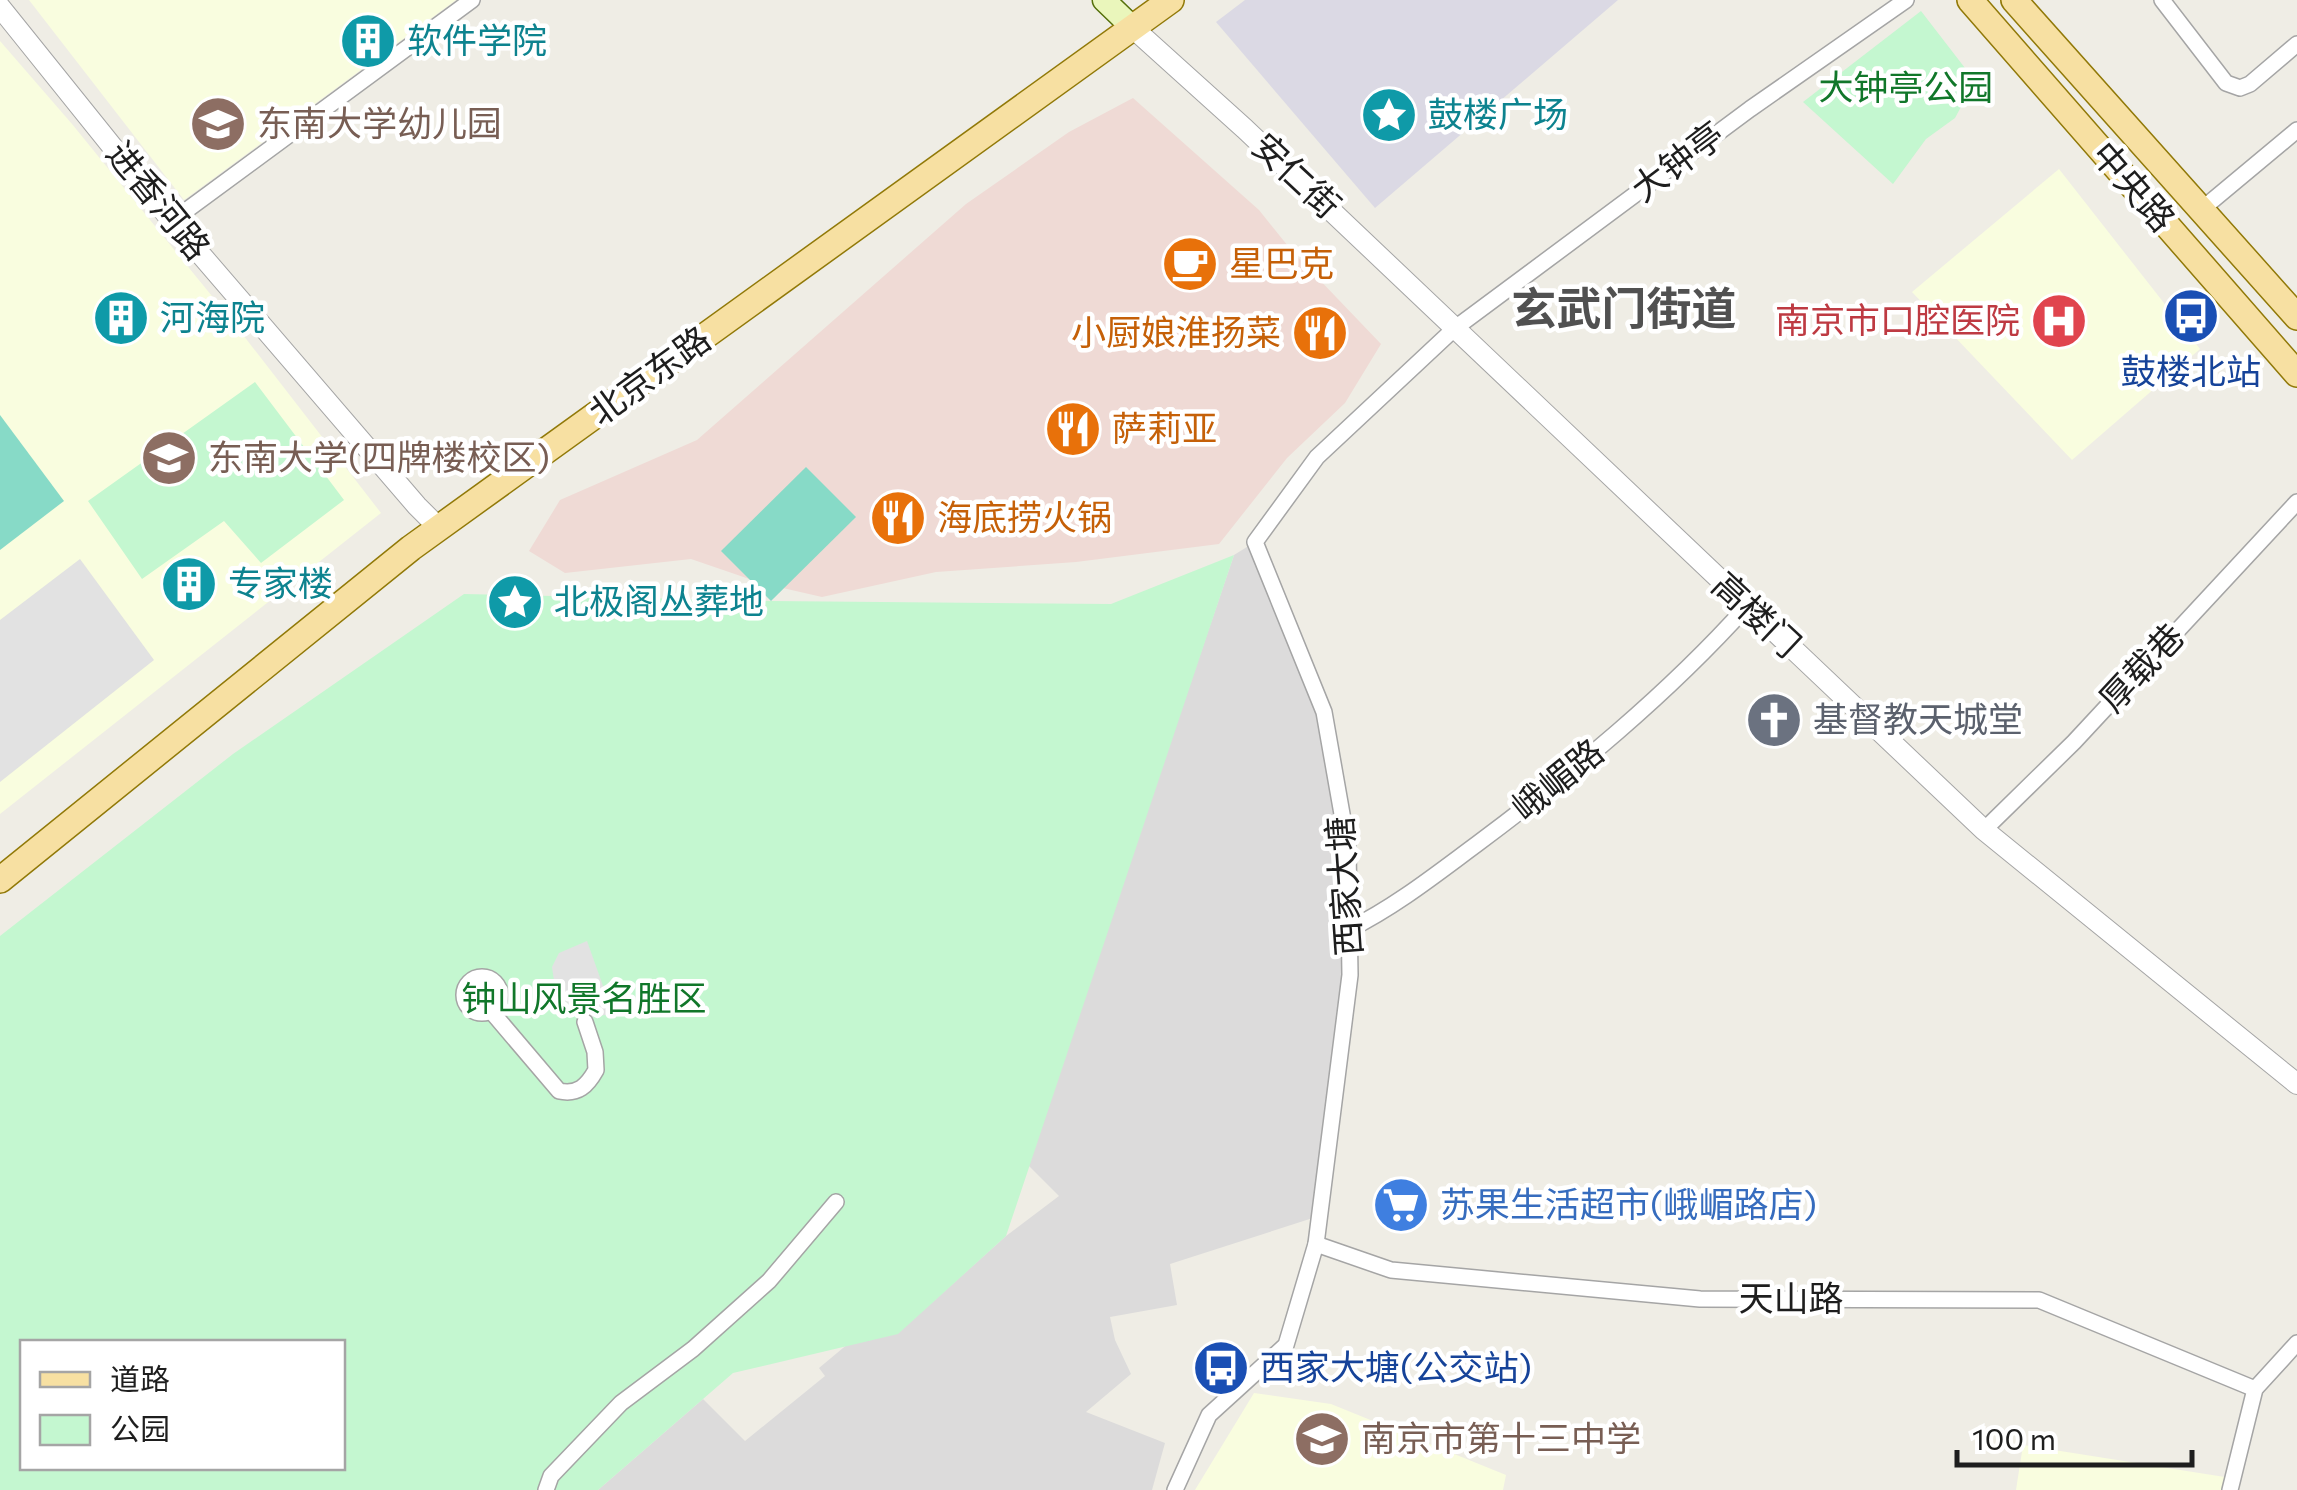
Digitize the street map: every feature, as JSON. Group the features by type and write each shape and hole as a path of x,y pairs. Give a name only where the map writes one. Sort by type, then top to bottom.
{"main road":[{"path":"1104,0 1133,28"},
{"name":"北京东路","path":"0,880 439,528 1171,0"},
{"name":"中央路","path":"1970,0 2297,374"},
{"name":"中央路","path":"2014,0 2297,317"}],"street":[{"path":"172,221 472,0"},
{"name":"大钟亭","path":"1454,329 1750,109 1906,0"},
{"path":"2162,0 2226,83 2240,88 2297,44"},
{"name":"进香河路","path":"0,7 172,221 439,528"},
{"name":"安仁街","path":"1133,28 1454,329"},
{"path":"2202,210 2297,130"},
{"name":"高楼门","path":"1454,329 1984,830 2297,1084"},
{"name":"西家大塘","path":"1176,1490 1209,1415 1286,1344 1316,1244 1350,975 1348,848 1324,712 1255,542 1317,457 1454,329"},
{"name":"厚载巷","path":"1984,830 2074,742 2297,502"},
{"name":"峨嵋路","path":"1350,928 1387,911 1566,777 1719,637 1746,606"},
{"path":"491,1010 559,1091 571,1094 582,1088 596,1070 584,1022"},
{"path":"546,1490 551,1476 621,1403 693,1349 769,1281 836,1202"},
{"name":"天山路","path":"1316,1244 1391,1270 1700,1298 2038,1300 2256,1388"},
{"path":"2230,1490 2256,1388 2297,1343"}],"shaded area":[{"name":"东南大学幼儿园","path":"29,0 456,0 184,200"},
{"name":"鼓楼广场","path":"1245,0 1618,0 1375,208 1216,22"},
{"name":"东南大学(四牌楼校区)","path":"0,41 233,322 381,513 0,814"},
{"path":"1133,98 1259,210 1292,251 1381,344 1345,403 1287,458 1219,544 1076,562 936,572 822,597 761,583 691,559 565,573 529,551 560,500 697,440 966,204 1069,132"},
{"name":"南京市口腔医院","path":"2059,169 2200,349 2072,460 1912,292"},
{"path":"0,415 64,501 0,550"},
{"path":"806,467 856,517 771,601 721,551"},
{"path":"1255,542 1324,712 1348,848 1350,975 1319,1216 1170,1264 1177,1305 1110,1317 1115,1340 1131,1374 1086,1412 1165,1443 1152,1490 598,1490 703,1399 745,1441 825,1376 819,1368 867,1328 898,1333 1006,1236 1059,1196 1027,1164 1234,555"},
{"path":"80,559 154,660 0,782 0,620"},
{"path":"587,941 613,1014 590,1017 556,994 552,967 559,953"},
{"name":"南京市第十三中学","path":"1254,1393 1331,1404 1506,1475 1503,1490 1195,1490"},
{"path":"2023,1445 2231,1478 2230,1490 2016,1490"}],"green space":[{"name":"大钟亭公园","path":"1921,11 1975,81 1955,118 1926,139 1893,184 1803,102"},
{"path":"255,382 344,500 261,563 224,521 142,579 88,501"},
{"name":"钟山风景名胜区","path":"1234,555 1006,1236 898,1334 733,1373 598,1490 0,1490 0,936 233,754 464,594 1111,604"}],"place":[{"name":"软件学院","path":"368,41"},
{"name":"鼓楼广场","path":"1389,115"},
{"name":"东南大学幼儿园","path":"218,124"},
{"name":"星巴克","path":"1190,264"},
{"name":"鼓楼北站","path":"2191,316"},
{"name":"河海院","path":"121,318"},
{"name":"南京市口腔医院","path":"2059,321"},
{"name":"小厨娘淮扬菜","path":"1320,333"},
{"name":"萨莉亚","path":"1073,429"},
{"name":"东南大学(四牌楼校区)","path":"169,458"},
{"name":"海底捞火锅","path":"898,518"},
{"name":"专家楼","path":"189,584"},
{"name":"北极阁丛葬地","path":"515,602"},
{"name":"基督教天城堂","path":"1774,720"},
{"name":"苏果生活超市(峨嵋路店)","path":"1401,1205"},
{"name":"西家大塘(公交站)","path":"1221,1368"},
{"name":"南京市第十三中学","path":"1322,1439"}],"district":[{"name":"玄武门街道","path":"1624,309"}]}
